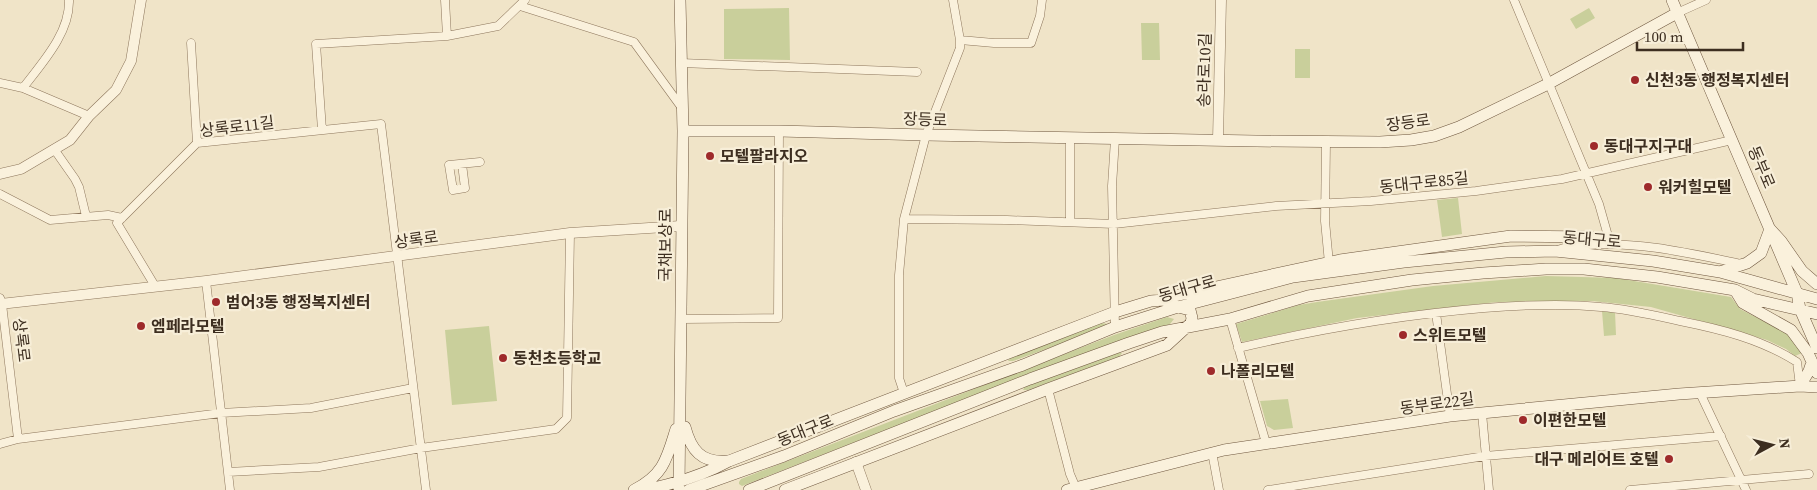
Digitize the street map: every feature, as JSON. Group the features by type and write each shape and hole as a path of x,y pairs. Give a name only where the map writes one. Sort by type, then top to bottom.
{"main road":[{"name":"국채보상로","path":"679,486 682,319 680,0"},
{"name":"동부로","path":"1672,0 1797,293 1800,309 1817,348"},
{"name":"장등로","path":"682,132 779,130 1114,139 1326,142 1411,140 1434,136 1459,127 1548,84 1677,13"},
{"path":"1720,272 1751,261 1761,253 1770,229 1802,271 1817,284"},
{"path":"644,490 679,486 729,461 1115,312 1151,301 1328,262 1511,236 1594,237 1610,244"},
{"name":"동대구로","path":"690,490 1023,365 1115,327 1178,307 1293,277 1414,261 1506,252 1555,251 1635,259 1720,272 1817,300"},
{"name":"동대구로","path":"749,490 1039,376 1162,332 1230,319 1308,296 1412,280 1546,268 1619,272 1735,290 1753,299 1817,314"},
{"path":"1735,290 1743,303 1791,330 1817,373"},
{"path":"784,490 1167,345 1187,328 1192,318 1190,310 1178,307 1164,300 1151,301"},
{"path":"1800,386 1809,372 1811,361"},
{"name":"동부로22길","path":"1071,489 1212,452 1450,416 1700,393 1800,386 1817,387"},
{"path":"681,413 689,442 703,457 713,462 729,461"},
{"path":"634,490 655,476 662,467 671,451 681,413"},
{"path":"722,490 721,484 725,476"}],"street":[{"path":"23,88 55,47 69,10 69,0"},
{"path":"0,174 21,169 70,140 90,116 116,90 131,61 141,0"},
{"path":"445,0 447,36"},
{"path":"904,393 899,378 899,368 900,275 904,219 926,135 960,48 953,0"},
{"path":"960,40 994,43 1031,43 1040,16 1042,0"},
{"name":"송라로10길","path":"1218,140 1221,0"},
{"path":"1514,0 1599,204 1610,244"},
{"path":"1677,13 1706,0"},
{"path":"322,130 316,44 447,36 498,26 523,3 634,42 682,108"},
{"path":"191,43 196,143"},
{"path":"681,62 918,72"},
{"path":"0,83 23,88 90,116"},
{"name":"상록로11길","path":"122,218 196,143 381,124 397,257"},
{"path":"682,319 778,318 779,130"},
{"path":"904,219 1070,222 1070,138"},
{"path":"1114,139 1112,186 1115,327"},
{"name":"동대구로85길","path":"1070,222 1114,224 1276,206 1325,204 1476,191 1562,179 1732,140"},
{"path":"1326,142 1325,204 1328,262"},
{"path":"54,149 76,179 86,216"},
{"path":"462,164 480,162"},
{"path":"0,194 50,220 108,215 122,218"},
{"path":"122,218 117,223 155,286"},
{"name":"상록로","path":"18,439 1,302 206,282 570,233 681,226"},
{"path":"228,472 320,467 421,448 556,429 568,418 570,233"},
{"path":"1555,251 1569,245 1610,244 1675,251 1744,264"},
{"path":"397,257 426,490"},
{"path":"206,282 230,490"},
{"path":"1238,348 1306,332 1356,323 1436,313 1504,307 1600,306 1637,311 1732,333 1777,349 1797,362 1811,361"},
{"path":"1436,313 1450,416"},
{"path":"1230,319 1266,443"},
{"path":"1797,362 1800,386"},
{"path":"0,444 18,439 221,413 311,408 413,388"},
{"path":"1048,389 1070,474 1071,489"},
{"path":"1700,393 1746,490"},
{"path":"1482,413 1489,490"},
{"path":"1268,490 1485,456 1721,436"},
{"path":"1212,452 1219,490"},
{"path":"856,462 866,490"},
{"path":"1630,490 1809,474"}],"green space":[{"path":"789,8 790,60 724,59 724,9"},
{"path":"1589,8 1595,18 1576,29 1570,19"},
{"path":"1141,23 1159,23 1160,60 1142,60"},
{"path":"1295,49 1310,49 1310,78 1295,78"},
{"path":"1458,198 1462,234 1442,237 1437,200"},
{"path":"1546,276 1616,278 1731,297 1740,309 1787,333 1802,353 1795,356 1786,349 1767,340 1651,307 1592,301 1497,302 1357,318 1242,342 1236,324 1299,305 1317,302 1433,286"},
{"path":"1602,311 1615,312 1616,335 1604,336"},
{"path":"1167,317 1174,319 1170,324 950,405 742,486 739,484 741,479 1114,335"},
{"path":"1101,323 1108,324 1104,328 1013,361 1008,361 1011,357"},
{"path":"489,326 497,401 452,405 445,330"},
{"path":"1115,352 1122,353 1119,357 1028,390 1023,390 1025,386"},
{"path":"1288,399 1293,428 1274,430 1267,426 1260,401"}],"place":[{"name":"신천3동 행정복지센터","path":"1635,80"},
{"name":"동대구지구대","path":"1594,146"},
{"name":"모텔팔라지오","path":"710,156"},
{"name":"워커힐모텔","path":"1648,187"},
{"name":"범어3동 행정복지센터","path":"216,302"},
{"name":"엠페라모텔","path":"141,326"},
{"name":"스위트모텔","path":"1403,335"},
{"name":"동천초등학교","path":"503,358"},
{"name":"나폴리모텔","path":"1211,371"},
{"name":"이편한모텔","path":"1523,420"},
{"name":"대구 메리어트 호텔","path":"1669,459"}]}
